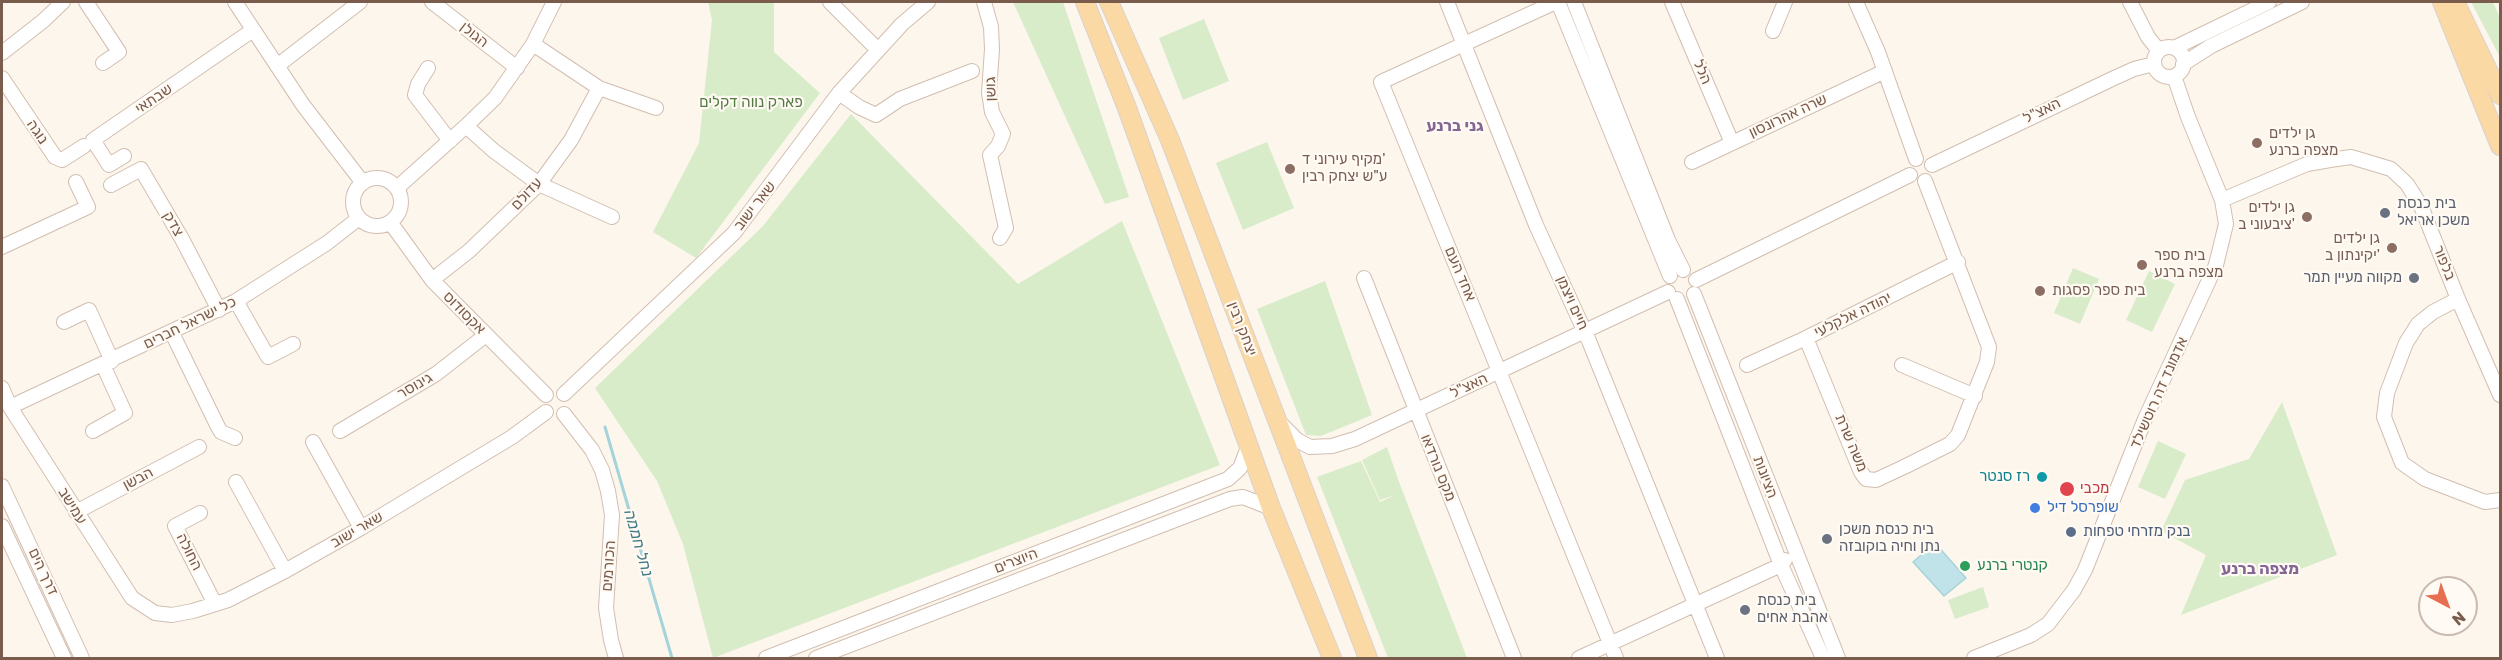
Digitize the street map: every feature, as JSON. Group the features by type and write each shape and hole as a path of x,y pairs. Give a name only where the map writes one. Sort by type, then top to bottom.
{"main road":[{"path":"1074,2 1090,32 1104,50"},
{"path":"1085,2 1271,508 1332,658"},
{"name":"יצחק רבין","path":"1109,2 1170,140 1368,658"},
{"path":"2442,2 2500,146"},
{"path":"2455,2 2500,95"}],"street":[{"path":"2,53 63,2"},
{"path":"86,2 119,52 103,63"},
{"path":"234,2 303,105 363,183"},
{"path":"277,66 360,2"},
{"name":"הגולן","path":"432,2 517,68"},
{"path":"397,188 495,98 533,44 554,2"},
{"path":"830,2 878,50"},
{"name":"שאר ישוב","path":"564,394 734,233 839,93 902,24 928,2"},
{"name":"גושן","path":"984,2 991,27 989,93 992,112 1003,134 998,146 990,155 1006,228 1000,238"},
{"name":"חיים ויצמן","path":"1447,2 1536,225 1585,332 1718,658"},
{"path":"1557,2 1676,273"},
{"name":"אחד העם","path":"1557,2 1381,82 1616,658"},
{"path":"1574,2 1668,240 1676,273"},
{"name":"הלל","path":"1672,2 1732,143"},
{"path":"1773,31 1785,2"},
{"path":"1856,2 1885,70 1916,159"},
{"path":"2130,2 2148,37 2159,51"},
{"path":"2174,48 2182,55 2183,64 2180,71 2169,77 2160,74 2154,64 2159,51 2166,47 2174,48 2269,2"},
{"path":"2183,64 2211,46 2302,2"},
{"name":"שבתאי","path":"124,156 109,165 93,140 253,30"},
{"path":"533,44 599,88 656,108"},
{"name":"האצ\"ל","path":"1932,165 2091,88 2134,69 2154,64"},
{"path":"428,68 418,84 415,95 450,141"},
{"name":"שרה אהרונסון","path":"1692,162 1885,70"},
{"name":"גושן","path":"839,93 859,107 876,115 900,99 972,71"},
{"name":"אדמונד דה רוטשילד","path":"1974,658 2031,635 2048,624 2074,590 2085,570 2145,419 2216,265 2226,224 2222,200 2174,76"},
{"name":"נוגה","path":"2,78 55,157 62,160 84,146"},
{"name":"עדולם","path":"432,280 486,235 538,184 571,140 599,88"},
{"path":"466,126 494,151 538,184 612,217"},
{"name":"בלפור","path":"2222,200 2307,164 2351,157 2391,169 2407,184 2421,206 2500,395"},
{"path":"1916,159 1926,159 1932,165 1932,175 1925,181 1918,182 1910,175 1910,166 1916,159"},
{"name":"צדק","path":"111,185 141,170 182,239 219,310"},
{"path":"1676,273 1667,284 1672,295 1686,299 1695,287 1910,175"},
{"path":"381,178 397,188 400,195 400,210 390,222 377,226 364,223 359,218 353,204 357,189 363,183 381,178"},
{"name":"משה שרת","path":"1806,338 1861,472 1866,479 1876,480 1950,444 1959,435 1987,362 1989,347 1925,181"},
{"path":"2,248 88,207 76,182"},
{"name":"כל ישראל חברים","path":"10,407 236,302 327,243 359,218"},
{"name":"אקסודוס","path":"390,222 432,280 546,395"},
{"name":"יהודה אלקלעי","path":"1747,365 1958,262"},
{"path":"1676,273 1691,273 1695,287"},
{"name":"מקס נורדאו","path":"1364,278 1514,658"},
{"name":"הציונות","path":"1695,287 1823,625 1838,658"},
{"name":"האצ\"ל","path":"1275,415 1286,431 1297,440 1317,448 1332,446 1355,438 1585,332 1672,295"},
{"name":"הציונות","path":"1672,295 1781,565 1823,658"},
{"path":"2458,299 2433,312 2418,324 2406,343 2387,393 2384,417 2402,463 2426,479 2485,502 2500,500"},
{"path":"236,302 268,357 292,344"},
{"path":"64,322 89,310 125,413 93,431"},
{"path":"172,333 218,427 221,432 235,438"},
{"name":"גינוסר","path":"340,431 436,374 486,335"},
{"path":"1902,365 1975,396"},
{"name":"עמישב","path":"2,388 10,407 132,598 155,613"},
{"path":"556,391 564,394 568,402 564,414 557,417 546,412 543,405 546,395 556,391"},
{"name":"שאר ישוב","path":"155,613 172,615 215,604 285,571 512,437 546,412"},
{"name":"הכורמים","path":"564,414 592,450 602,470 608,491 612,515 606,608 616,658"},
{"path":"313,442 361,528"},
{"name":"היוצרים","path":"767,658 1234,476 1249,446"},
{"name":"הבשן","path":"76,512 199,447"},
{"path":"236,482 285,571"},
{"name":"דרך הים","path":"2,486 82,658"},
{"name":"היוצרים","path":"816,658 1230,499 1243,496 1271,508"},
{"name":"החולה","path":"200,513 175,525 215,604"},
{"name":"דרך הים","path":"2,526 64,658"},
{"path":"1580,658 1781,565 1787,556 1788,534"},
{"path":"1781,565 1797,578 1823,625"}],"green space":[{"name":"פארק נווה דקלים","path":"708,2 774,2 774,52 820,93 696,258 653,232 699,143 712,20"},
{"path":"1013,2 1063,2 1129,197 1105,204"},
{"path":"2471,2 2493,2 2500,18 2500,57"},
{"path":"1204,19 1229,81 1183,100 1159,38"},
{"path":"851,114 1018,284 1122,221 1220,465 713,658 683,544 657,481 595,388 763,226"},
{"path":"1267,142 1294,208 1243,230 1216,163"},
{"path":"2073,268 2099,279 2080,324 2054,313"},
{"path":"2149,271 2175,284 2152,332 2126,320"},
{"path":"1325,281 1372,415 1321,436 1306,435 1257,309"},
{"path":"2282,402 2337,555 2181,615 2206,555 2161,531 2185,480 2249,459"},
{"path":"2158,441 2186,454 2165,499 2138,487"},
{"path":"1387,447 1467,658 1388,658 1317,477 1361,461 1380,502 1395,495 1380,500 1362,460"},
{"path":"1983,587 1989,607 1955,619 1948,600"}],"water":[{"path":"1935,543 1966,578 1944,596 1913,562"}],"waterway":[{"name":"נחל חממה","path":"605,427 672,658"}],"place":[{"name":"גן ילדים מצפה ברנע","path":"2257,143"},
{"name":"מקיף עירוני ד' ע\"ש יצחק רבין","path":"1290,169"},
{"name":"בית כנסת משכן אריאל","path":"2385,213"},
{"name":"גן ילדים ציבעוני ב'","path":"2307,217"},
{"name":"גן ילדים יקינתון ב'","path":"2392,248"},
{"name":"בית ספר מצפה ברנע","path":"2142,265"},
{"name":"מקווה מעיין תמר","path":"2414,278"},
{"name":"בית ספר פסגות","path":"2040,291"},
{"name":"רז סנטר","path":"2042,477"},
{"name":"מכבי","path":"2067,489"},
{"name":"שופרסל דיל","path":"2035,508"},
{"name":"בנק מזרחי טפחות","path":"2071,532"},
{"name":"בית כנסת משכן נתן וחיה בוקובזה","path":"1827,539"},
{"name":"קנטרי ברנע","path":"1965,566"},
{"name":"בית כנסת אהבת אחים","path":"1745,610"}],"district":[{"name":"גני ברנע","path":"1455,126"},
{"name":"מצפה ברנע","path":"2260,569"}]}
